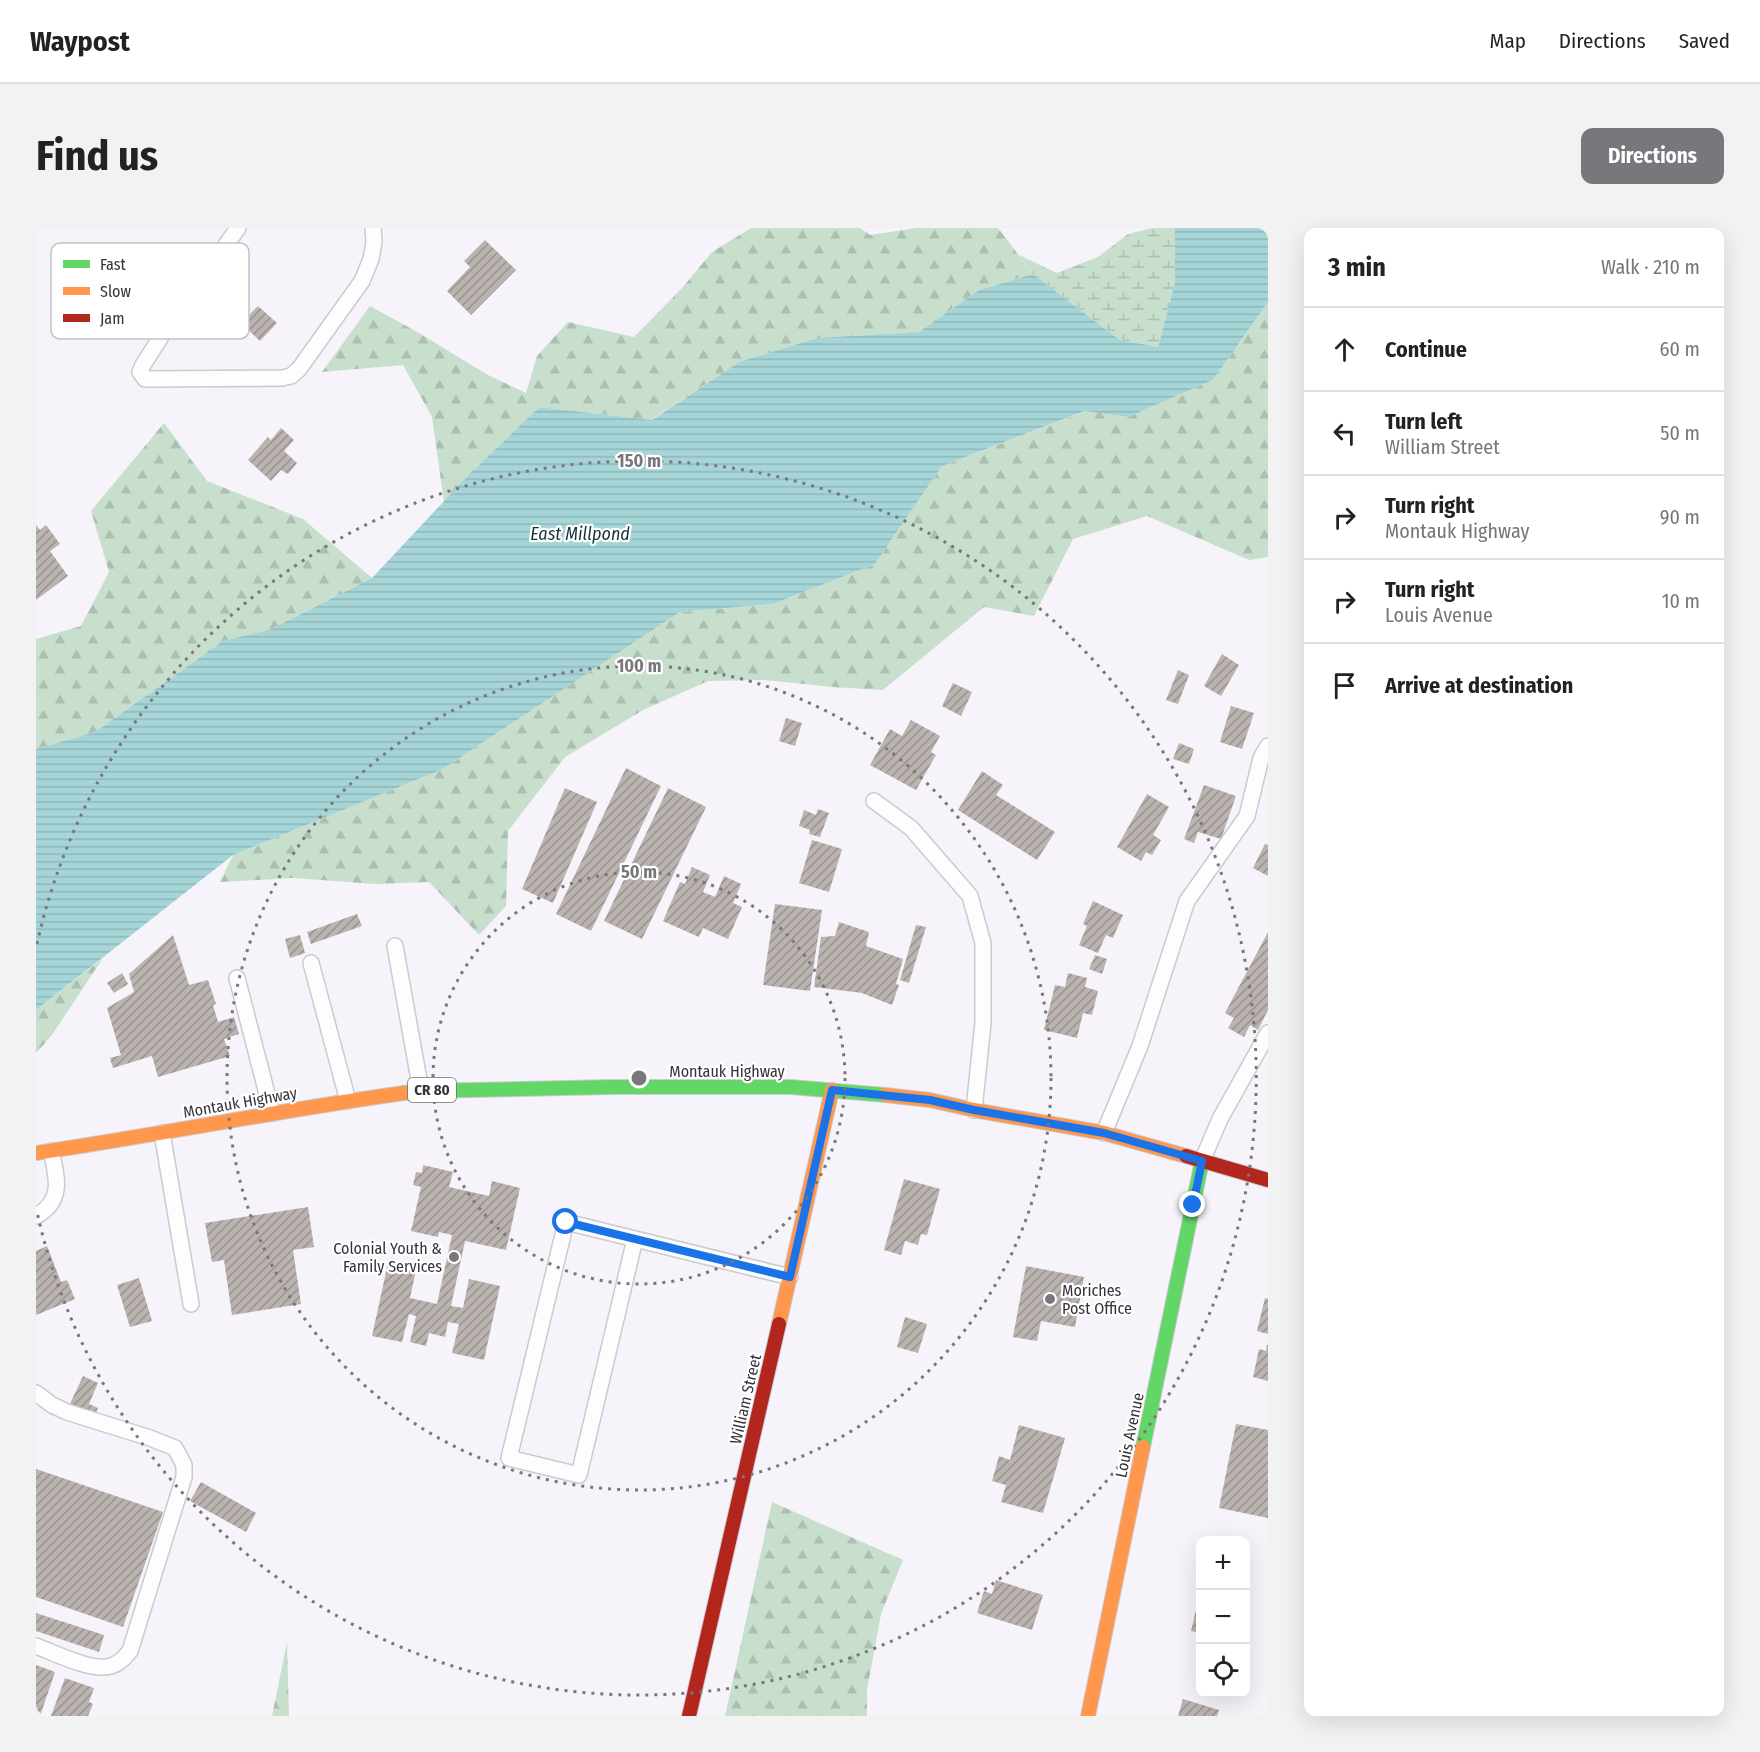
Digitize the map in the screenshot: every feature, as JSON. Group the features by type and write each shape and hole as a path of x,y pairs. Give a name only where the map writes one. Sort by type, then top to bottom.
{"main road":[{"name":"Montauk Highway","path":"44,1152 272,1113 421,1091 612,1087 791,1088 930,1100 1104,1133 1268,1180"},
{"name":"William Street","path":"689,1716 832,1090"},
{"name":"Louis Avenue","path":"1088,1716 1202,1161"}],"lane":[{"path":"227,243 238,228"},
{"path":"159,339 140,372 145,379 282,378 291,376 299,369 362,281 371,259 374,242 373,228"},
{"path":"1104,1133 1140,1046 1186,901 1247,816 1262,758 1268,746"},
{"path":"874,801 911,828 970,896 983,943 982,1023 974,1110"},
{"path":"395,946 421,1091"},
{"path":"311,963 348,1101"},
{"path":"237,978 272,1113"},
{"path":"1202,1161 1232,1097 1268,1033"},
{"path":"162,1133 191,1304"},
{"path":"36,1216 46,1210 58,1183 44,1152"},
{"path":"634,1239 579,1475 509,1458 566,1222 790,1277"},
{"path":"36,1393 52,1406 67,1412 175,1448 184,1465 184,1477 130,1651 120,1662 108,1667 94,1667 36,1646"}],"green space":[{"path":"751,228 860,228 870,235 916,228 998,228 1033,274 979,290 919,332 817,338 739,362 651,420 539,407 444,502 432,417 403,365 322,372 370,306 488,375 526,393 537,356 568,322 634,337 683,287 712,252"},
{"path":"1152,228 1175,228 1175,282 1158,347 1120,340 1033,274 1019,255 1057,273 1098,257 1128,234"},
{"path":"1268,302 1268,557 1249,560 1147,516 1073,539 1034,616 984,607 883,690 765,680 708,681 643,710 565,757 508,831 506,906 479,935 429,882 376,884 293,878 220,882 233,855 443,769 680,612 773,604 875,564 942,466 1086,411 1128,417 1213,380"},
{"path":"164,423 207,481 303,519 372,578 271,629 223,641 95,732 36,749 36,639 81,626 109,572 91,511"},
{"path":"103,958 52,1035 36,1053 36,1010"},
{"path":"772,1502 903,1560 881,1614 867,1690 867,1716 725,1716"},
{"path":"287,1642 289,1716 272,1716"}],"water":[{"name":"East Millpond","path":"1175,228 1268,228 1268,302 1213,380 1128,417 1085,411 942,466 875,564 773,604 680,612 443,769 233,855 36,1010 36,749 95,732 223,641 271,629 372,578 462,482 539,407 652,420 739,362 817,338 919,332 979,290 1033,274 1120,340 1158,347 1175,282"}],"building":[{"path":"485,240 516,270 471,315 447,291 470,267 464,261"},
{"path":"258,306 277,323 260,341 249,331 249,315"},
{"path":"281,428 294,440 284,451 297,463 288,474 281,470 271,481 248,460 268,437 271,440"},
{"path":"36,525 40,530 46,525 60,544 50,551 68,576 36,600"},
{"path":"1222,654 1239,665 1221,696 1204,686"},
{"path":"1178,670 1189,675 1178,704 1166,700"},
{"path":"953,683 972,692 961,716 942,706"},
{"path":"1231,706 1254,713 1242,749 1220,742"},
{"path":"786,718 802,723 795,746 779,741"},
{"path":"911,720 940,736 931,752 936,755 916,790 870,765 890,729 902,736"},
{"path":"1179,743 1194,749 1189,764 1173,759"},
{"path":"626,768 661,786 591,931 556,914"},
{"path":"982,771 1003,785 996,795 1055,832 1037,860 958,810"},
{"path":"1204,785 1236,796 1221,839 1198,832 1194,843 1184,839"},
{"path":"565,788 597,802 553,903 522,889"},
{"path":"668,788 706,807 642,939 604,921"},
{"path":"1147,794 1169,807 1153,835 1161,840 1152,855 1146,852 1141,861 1117,847"},
{"path":"818,809 829,813 820,837 809,834 810,830 799,826 804,810 816,815"},
{"path":"812,840 842,849 829,892 799,883"},
{"path":"1265,844 1268,845 1268,876 1253,868"},
{"path":"692,867 710,875 703,892 715,897 724,876 741,884 733,903 742,907 728,939 703,928 699,937 663,921 680,882 685,884"},
{"path":"1093,901 1123,915 1113,938 1106,935 1098,953 1079,945 1087,926 1083,924"},
{"path":"775,904 822,910 810,991 763,985"},
{"path":"357,914 362,926 311,944 307,932"},
{"path":"839,922 869,932 866,946 903,959 896,984 899,985 892,1005 862,993 814,987 821,937 835,936"},
{"path":"916,925 926,927 909,983 900,980"},
{"path":"1268,932 1268,1010 1258,1030 1250,1025 1244,1037 1228,1028 1234,1018 1225,1013"},
{"path":"173,935 189,985 208,980 216,1004 213,1005 218,1022 234,1017 239,1034 224,1039 230,1056 158,1077 152,1056 113,1068 110,1058 121,1055 107,1008 134,992 129,974"},
{"path":"300,935 305,953 290,958 285,939"},
{"path":"1095,955 1107,959 1102,974 1089,969"},
{"path":"122,973 128,984 114,993 107,983"},
{"path":"1068,973 1087,978 1085,987 1098,991 1092,1015 1083,1013 1077,1038 1044,1030 1055,985 1065,987"},
{"name":"Colonial Youth & Family Services","path":"423,1165 453,1172 449,1187 489,1196 492,1181 520,1188 506,1250 465,1241 451,1306 463,1308 469,1279 500,1286 484,1360 452,1353 459,1324 448,1322 445,1337 429,1333 426,1346 410,1342 416,1316 409,1314 402,1342 372,1336 388,1263 416,1270 410,1298 437,1304 452,1235 439,1232 438,1237 411,1231 421,1187 413,1185 416,1172 422,1173"},
{"path":"904,1179 940,1189 927,1235 921,1234 918,1245 905,1241 901,1255 884,1250"},
{"path":"308,1207 314,1247 293,1250 301,1304 232,1315 224,1260 212,1262 205,1223"},
{"path":"47,1246 61,1282 67,1280 75,1299 36,1315 36,1251"},
{"name":"Moriches Post Office","path":"1026,1266 1084,1277 1075,1327 1041,1321 1037,1341 1013,1337"},
{"path":"139,1278 152,1321 130,1327 117,1285"},
{"path":"1265,1298 1268,1299 1268,1334 1257,1331"},
{"path":"905,1317 927,1324 918,1353 897,1347"},
{"path":"1267,1345 1268,1381 1253,1377 1259,1349 1266,1351"},
{"path":"83,1376 98,1383 89,1404 98,1408 95,1415 70,1404"},
{"path":"1236,1424 1268,1430 1268,1518 1219,1508"},
{"path":"1019,1425 1065,1438 1043,1513 1001,1502 1006,1485 992,1481 999,1456 1010,1460"},
{"path":"36,1469 163,1512 123,1627 36,1597"},
{"path":"201,1482 256,1513 246,1532 190,1501"},
{"path":"996,1580 1043,1595 1032,1630 977,1613 984,1591 992,1594"},
{"path":"1196,1610 1196,1632 1191,1631"},
{"path":"36,1613 104,1635 99,1652 36,1631"},
{"path":"36,1665 55,1672 40,1716 36,1716"},
{"path":"65,1678 94,1688 89,1702 93,1704 88,1716 51,1716"},
{"path":"1183,1699 1219,1710 1217,1716 1178,1716"}],"traffic: fast":[{"path":"404,1093 612,1087 791,1087 885,1095"},
{"path":"1143,1447 1202,1161"}],"traffic: slow":[{"path":"779,1324 832,1090"},
{"path":"36,1153 404,1093"},
{"path":"885,1095 930,1100 1104,1133 1186,1156"},
{"path":"1088,1716 1143,1447"}],"traffic: jam":[{"path":"1186,1156 1268,1180"},
{"path":"689,1716 779,1324"}],"place":[{"name":"Colonial Youth & Family Services","path":"454,1257"},
{"name":"Moriches Post Office","path":"1050,1299"}],"route":[{"path":"566,1222 790,1277 832,1090 930,1100 1104,1133 1202,1161 1193,1205"}]}
